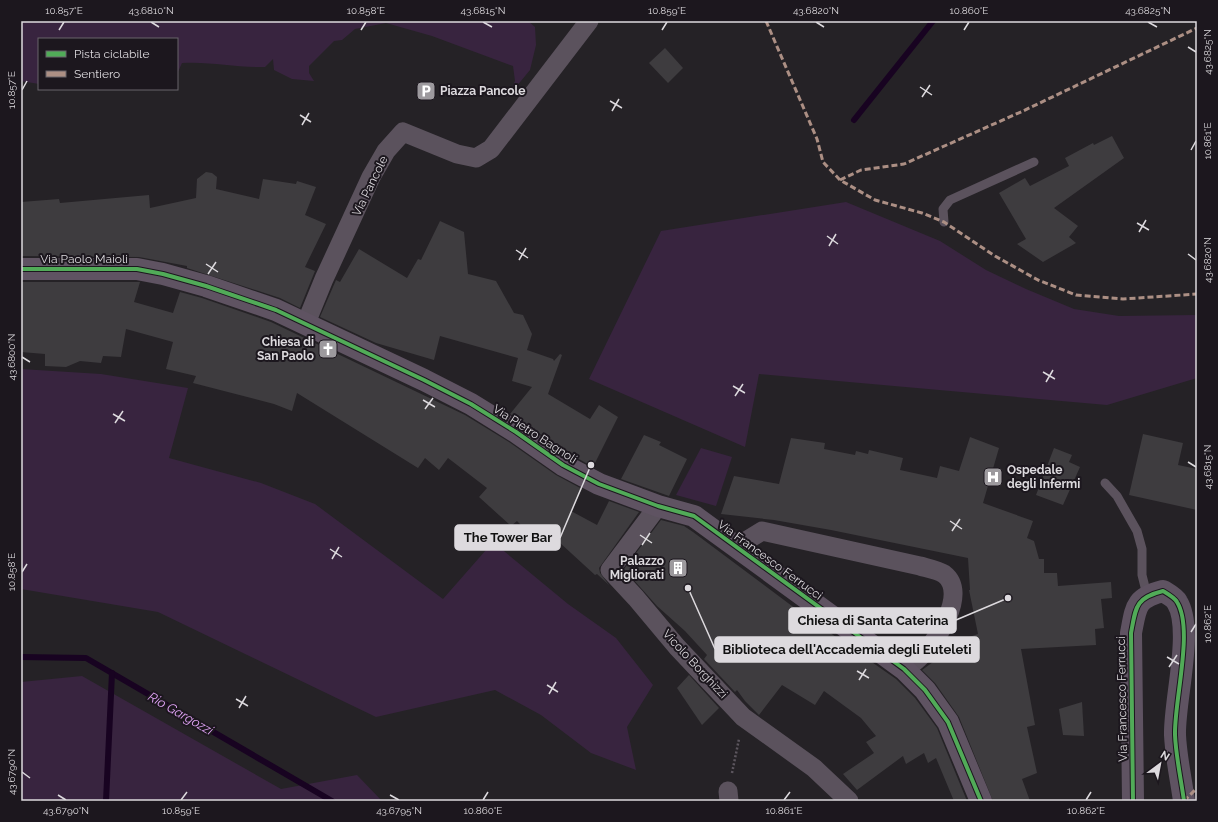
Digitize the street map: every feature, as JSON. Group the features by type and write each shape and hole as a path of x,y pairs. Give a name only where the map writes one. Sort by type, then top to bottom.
{"street":[{"name":"Via Pancole","path":"306,323 324,279 371,177 386,151 403,132 457,154 476,158 491,149 589,21"},
{"name":"Via Paolo Maioli","path":"21,269 137,270 163,274 276,310 306,323"},
{"name":"Via Pietro Bagnoli","path":"306,323 471,404 516,432 563,465 593,481 658,506 694,516"},
{"name":"Vicolo Borghizzi","path":"658,506 610,570 636,598 677,647 743,717 814,768 849,801"},
{"name":"Via Francesco Ferrucci","path":"694,516 904,669 925,690 948,722 981,801"},
{"path":"736,547 762,531 920,566 943,573 950,580 953,591 953,604 942,629 920,657 904,669"},
{"name":"Via Francesco Ferrucci","path":"1133,801 1130,633 1135,608 1155,593"},
{"path":"1155,593 1177,602 1184,621 1184,650 1178,688 1175,734 1184,801"}],"lane":[{"path":"944,222 943,208 950,200 1034,162"},
{"path":"1104,483 1117,496 1137,531 1142,549 1142,575 1155,593"}],"path":[{"path":"728,796 743,717"}],"shaded area":[{"path":"21,21 528,21 535,27 536,45 530,70 507,98 515,81 513,66 432,36 386,23 355,29 342,40 334,41 309,66 309,73 314,81 292,79 274,70 273,59 265,67 182,63 178,72 178,38 38,38 38,84 21,81"},
{"path":"846,202 940,241 986,270 1074,309 1119,316 1197,315 1197,378 1107,405 759,374 745,447 589,379 661,231"},
{"path":"21,369 101,374 188,388 169,458 261,483 315,504 443,599 493,542 568,604 616,638 653,685 627,727 636,770 591,753 541,715 495,690 376,717 158,612 21,589"},
{"path":"701,448 732,457 716,506 676,495"},
{"path":"82,676 281,789 357,775 382,801 21,801 21,682"}],"building":[{"path":"665,48 683,68 668,83 649,63"},
{"path":"1112,136 1124,158 1054,208 1078,226 1069,237 1076,243 1043,262 1017,244 1026,239 999,193 1025,178 1030,186 1069,166 1065,158 1093,143 1094,145"},
{"path":"206,172 212,173 217,177 216,189 259,199 263,179 296,184 297,181 316,187 305,215 326,224 305,267 315,271 300,308 280,298 187,268 187,266 139,257 21,256 21,202 59,199 60,203 149,195 150,208 196,198 197,179"},
{"path":"440,221 464,232 468,274 496,281 514,313 523,315 532,334 527,350 553,359 554,361 560,354 562,355 548,394 590,419 599,405 618,417 593,467 570,454 510,414 532,387 512,381 518,358 440,336 434,360 376,343 320,317 336,280 340,282 359,249 407,278 418,259 421,260"},
{"path":"21,282 140,282 134,302 173,313 180,292 202,298 271,322 465,415 509,442 556,475 582,489 571,511 597,525 609,501 639,512 599,568 600,573 609,585 597,574 595,575 559,542 555,548 546,540 541,546 517,521 511,526 479,497 487,488 448,458 439,470 425,458 418,468 297,393 292,411 274,404 193,383 196,376 166,369 173,342 126,329 121,357 103,356 101,363 80,361 66,367 45,366 45,354 21,352"},
{"path":"1143,434 1183,443 1178,465 1197,469 1197,510 1129,495"},
{"path":"644,435 661,442 659,445 687,459 669,496 621,479"},
{"path":"970,437 999,448 983,503 1033,521 1027,538 1034,541 1039,559 1044,559 1044,573 1057,573 1058,586 1111,582 1112,598 1101,599 1104,628 1095,629 1096,645 1021,649 1035,725 1027,727 1037,773 1022,779 1030,801 993,801 959,717 935,683 922,670 966,638 978,634 969,590 968,558 831,530 774,520 721,514 734,476 779,484 791,438 825,443 824,449 855,455 856,451 868,454 869,450 903,458 900,470 937,478 940,466 959,471"},
{"path":"1054,448 1072,455 1069,462 1080,467 1063,505 1036,495"},
{"path":"661,520 684,526 693,532 796,609 896,679 915,698 937,728 967,801 954,801 936,758 928,763 924,753 906,764 903,756 857,790 843,774 874,753 866,742 876,736 861,718 824,691 815,705 782,685 759,715 745,701 737,690 735,692 704,659 707,655 685,631 657,606 624,569"},
{"path":"689,675 719,708 702,725 677,688"},
{"path":"1082,702 1084,736 1063,735 1059,709"}],"waterway":[{"path":"854,120 933,21"},
{"name":"Rio Gargozzi","path":"21,657 86,658 332,801"},
{"path":"106,801 112,673"}],"marked path":[{"path":"766,21 817,139 823,162 840,180 875,200 922,213 944,222 995,256 1038,280 1076,295 1123,299 1197,294"},
{"path":"840,180 861,170 904,164 1023,111 1197,28"},
{"path":"1184,801 1197,788"}],"cycle path":[{"path":"21,269 137,269 163,274 206,286 276,310 424,380 471,404 516,432 563,465 599,484 658,506 694,516 904,669 925,690 948,722 981,801"},
{"path":"1133,801 1131,633 1134,616 1138,605 1147,597 1163,591 1177,602 1182,614 1184,629 1184,647 1175,721 1177,760 1184,801"}],"place":[{"name":"Piazza Pancole","path":"426,91"},
{"name":"Chiesa di San Paolo","path":"328,349"},
{"name":"The Tower Bar","path":"591,465"},
{"name":"Ospedale degli Infermi","path":"993,477"},
{"name":"Palazzo Migliorati","path":"678,568"},
{"name":"Biblioteca dell'Accademia degli Euteleti","path":"688,588"},
{"name":"Chiesa di Santa Caterina","path":"1008,598"}]}
